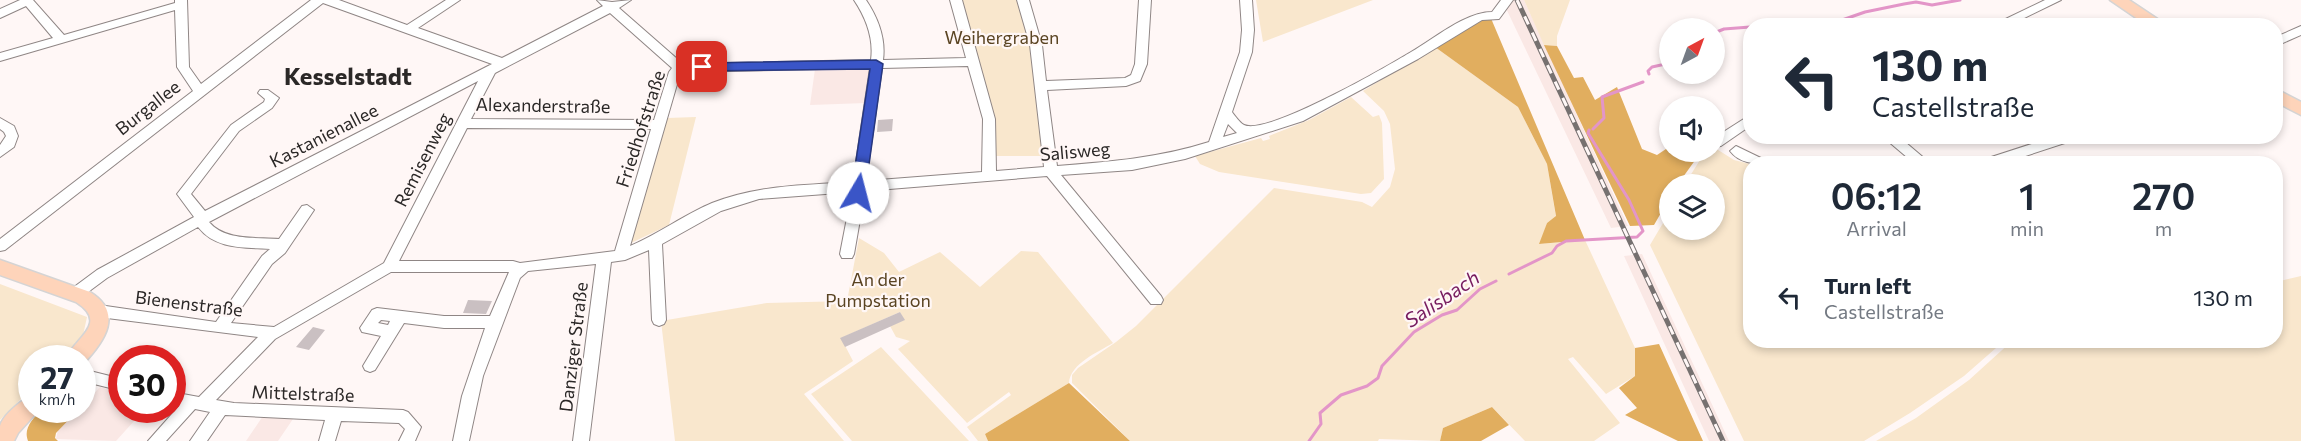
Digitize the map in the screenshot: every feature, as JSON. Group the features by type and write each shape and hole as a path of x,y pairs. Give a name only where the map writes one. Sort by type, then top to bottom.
{"main road":[{"path":"2118,0 2147,18"},
{"path":"2283,99 2301,109"},
{"path":"4,269 89,300 99,311 100,323 96,334 87,345"},
{"path":"4,441 10,427 18,419"}],"street":[{"name":"Burgallee","path":"5,242 319,0"},
{"path":"327,0 503,63"},
{"path":"409,29 454,0"},
{"name":"Kastanienallee","path":"75,294 102,274 201,220 490,70 607,4 625,0"},
{"path":"847,254 859,188 876,64 876,30 861,0"},
{"path":"956,0 989,120 989,177"},
{"path":"1023,0 1034,33 1052,172 1156,300"},
{"path":"1041,86 1126,82 1136,78 1139,73 1143,45 1145,0"},
{"path":"1214,145 1246,52 1248,30 1246,0"},
{"name":"Salisweg","path":"389,267 513,266 519,269 526,266 620,256 655,241 705,212 748,197 777,192 859,188 1149,163 1259,132 1299,118 1357,88 1480,16 1494,16 1507,0"},
{"path":"2015,18 2055,0"},
{"path":"0,14 27,1 62,40"},
{"path":"0,57 182,3 183,67 200,91"},
{"name":"Friedhofstraße","path":"607,4 680,68 675,72 620,256"},
{"path":"2283,39 2301,30"},
{"path":"680,68 973,62"},
{"name":"Remisenweg","path":"389,267 490,70"},
{"path":"264,93 273,98 235,128 184,194 211,234 223,240 283,245"},
{"path":"1226,114 1240,129 1259,132"},
{"name":"Alexanderstraße","path":"462,123 660,125"},
{"path":"1725,137 1743,125"},
{"path":"0,152 9,144 12,136 10,129 2,126"},
{"path":"1899,144 1914,156"},
{"path":"2009,156 2047,144"},
{"path":"1736,150 1747,156"},
{"path":"220,328 267,260 283,245 308,210"},
{"path":"655,241 659,320"},
{"path":"4,269 5,242"},
{"name":"Danziger Straße","path":"581,441 604,259"},
{"path":"156,441 274,333 389,267"},
{"path":"461,441 471,388 514,274 519,269"},
{"name":"Bienenstraße","path":"99,311 274,333"},
{"path":"392,331 367,328 377,314 444,322 495,322"},
{"path":"370,366 400,318"},
{"name":"Mittelstraße","path":"186,402 220,409 403,417 413,427 407,441"},
{"path":"198,441 220,409"},
{"path":"327,441 335,414"}],"shaded area":[{"path":"1502,0 1524,0 1628,226 1611,228"},
{"path":"1490,16 1585,240 1539,244 1547,223 1556,216 1547,164 1518,107 1435,47"},
{"path":"1544,45 1557,46 1574,78 1583,77 1595,100 1617,87 1642,149 1657,155 1659,154 1659,162 1694,162 1685,174 1659,174 1659,216 1654,225 1630,226"},
{"path":"871,67 866,103 810,105 815,69"},
{"path":"1642,254 1729,441 1709,441 1624,256"},
{"path":"1659,344 1703,441 1678,441 1625,415 1637,408 1619,388 1635,376 1635,348"},
{"path":"1069,383 1130,441 988,441 985,434"},
{"path":"100,387 108,389 108,423 132,423 116,441 56,439 58,430 65,423 96,423 96,391"},
{"path":"1492,407 1509,425 1481,441 1440,441 1443,428"},
{"path":"263,416 293,419 278,441 246,441"},
{"path":"30,423 66,423 56,433 55,438 58,441 28,441"}],"green space":[{"name":"Weihergraben","path":"961,0 1019,0 1028,23 1044,156 993,156"},
{"path":"1256,0 1373,0 1263,42"},
{"path":"1524,0 1570,0 1557,36 1557,46 1544,45"},
{"path":"1435,47 1518,107 1547,164 1556,217 1547,223 1540,244 1585,240 1635,348 1635,376 1606,394 1573,357 1568,359 1620,423 1594,441 1525,441 1492,407 1443,428 1440,441 1379,439 1378,441 1130,441 1072,383 1072,375 1078,368 1136,326 1274,188 1362,202 1372,207 1390,187 1395,169 1390,124 1384,111 1363,91"},
{"path":"1351,97 1373,117 1379,115 1382,123 1384,179 1371,193 1361,194 1219,172 1200,164 1195,156 1261,138 1263,141 1270,139 1269,136 1309,120"},
{"path":"696,117 669,225 631,243 667,118"},
{"path":"1725,154 1743,162 1743,348 1996,348 1964,376 1864,441 1744,441 1650,245 1659,230 1659,240 1725,240 1725,174 1691,174 1699,162 1725,162"},
{"name":"An der Pumpstation","path":"859,238 884,253 899,272 940,252 980,287 1021,251 1038,252 1113,343 1079,364 1069,383 985,434 988,441 978,441 967,427 1011,395 1009,392 967,423 898,349 910,341 896,337 890,326 904,320 900,312 841,338 853,361 804,394 844,441 675,441 661,321 767,303 847,301"},
{"path":"2301,276 2301,441 1876,441 1916,418 1969,380 2004,348 2283,348 2283,280"},
{"path":"0,284 87,317 82,340 77,345 18,345 18,402 0,420"},
{"path":"881,347 969,441 852,441 811,394"}],"building":[{"path":"893,119 892,131 877,132 878,120"},
{"path":"468,300 492,301 486,314 463,313"},
{"path":"900,312 905,320 845,347 840,338"},
{"path":"313,327 325,330 309,350 296,347"}],"waterway":[{"name":"Salisbach","path":"1848,18 1865,12 1916,2 1932,5 1960,0"},
{"name":"Salisbach","path":"1725,29 1743,28"},
{"name":"Salisbach","path":"1649,74 1648,71 1652,67 1659,65"},
{"name":"Salisbach","path":"1593,129 1604,118 1602,97 1643,82"},
{"name":"Salisbach","path":"1509,274 1552,253 1557,246 1566,241 1637,237 1643,231 1629,200 1588,133 1589,130"},
{"name":"Salisbach","path":"1309,441 1321,424 1320,413 1341,395 1367,386 1378,378 1382,366 1414,332 1442,315 1457,310 1480,289 1496,281"}],"railway":[{"path":"1517,0 1723,441"}],"district":[{"name":"Kesselstadt","path":"348,77"}],"route":[{"path":"702,67 876,64 858,193"}]}
